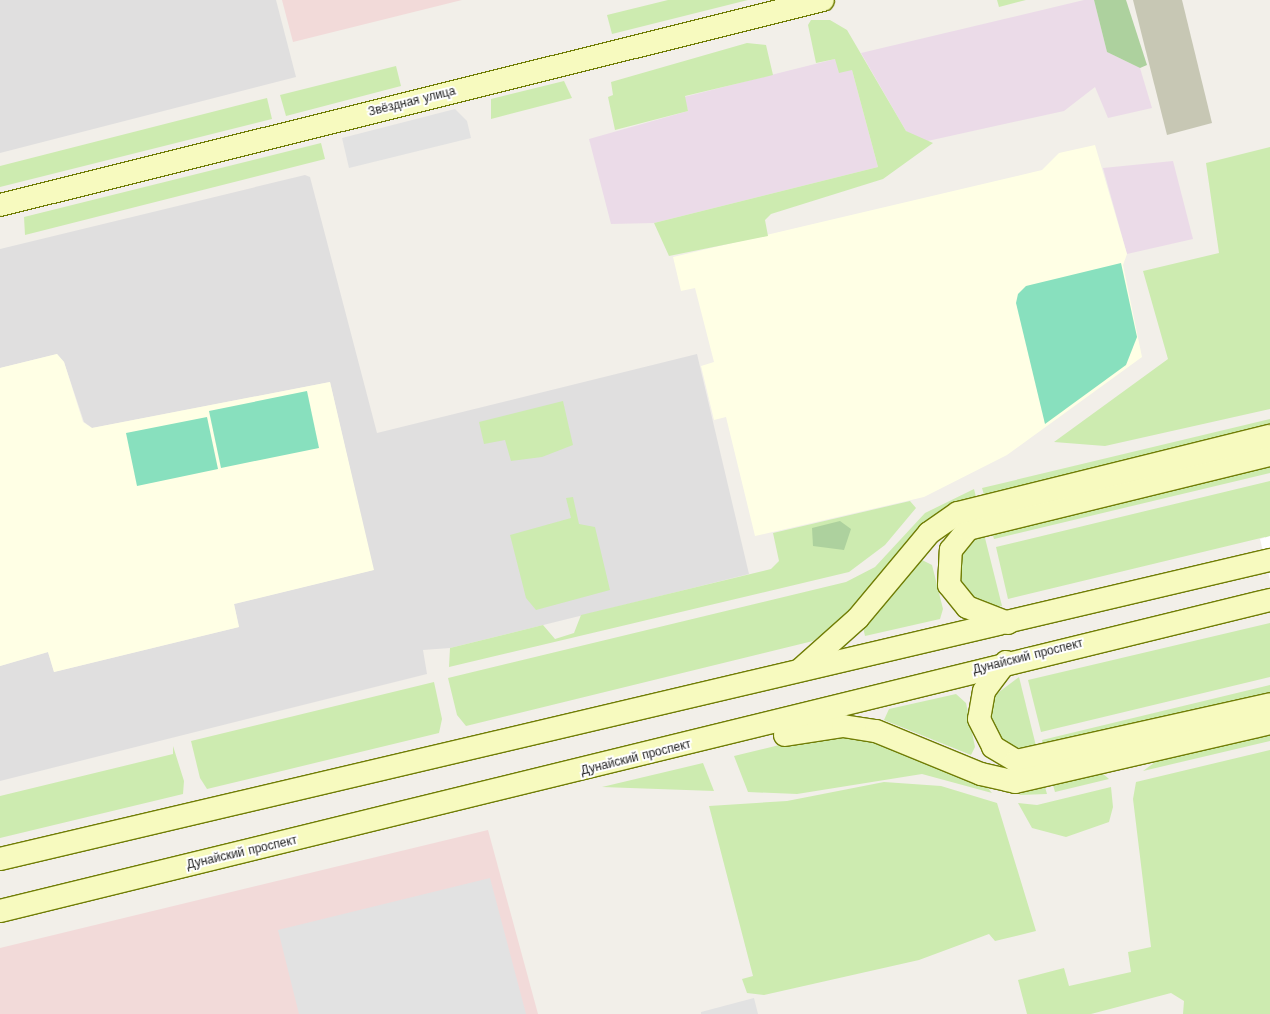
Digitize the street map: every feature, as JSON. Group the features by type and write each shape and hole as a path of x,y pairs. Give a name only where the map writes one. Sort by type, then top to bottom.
{"main road":[{"name":"Звёздная улица","path":"0,205 823,0"},
{"path":"798,672 858,618 929,533 958,513 1270,436"},
{"path":"1009,623 967,607 950,585 950,550 968,529 1270,455"},
{"path":"0,860 1268,561"},
{"name":"Дунайский проспект","path":"0,911 735,734 1006,662 1270,600"},
{"path":"1006,662 982,695 979,719 993,747 1016,761 1043,758 1270,704"},
{"path":"735,734 775,737 843,726 859,728 981,774 1015,782 1270,723"}],"shaded area":[{"path":"0,0 276,0 296,77 0,153"},
{"path":"282,0 462,0 293,42"},
{"path":"1084,0 1094,0 1107,52 1140,68 1152,108 1108,118 1095,87 1064,111 923,142 906,131 861,53"},
{"path":"1133,0 1182,0 1212,123 1167,135"},
{"path":"835,59 852,70 878,167 654,223 611,224 589,139 688,111 684,97"},
{"path":"455,109 467,121 471,138 349,168 342,138"},
{"path":"1095,145 1127,254 1123,265 1142,357 1007,455 924,497 755,536 726,417 714,420 701,366 714,362 695,288 681,291 673,257 1042,170 1059,153"},
{"path":"1173,161 1193,239 1127,254 1103,168"},
{"path":"305,175 310,177 377,433 697,354 749,574 450,648 423,650 427,674 0,781 0,666 48,652 54,672 239,627 234,604 373,570 330,382 92,428 84,422 64,362 57,354 0,368 0,249"},
{"path":"57,354 64,362 83,422 92,428 330,382 374,570 234,604 239,627 54,672 48,652 0,666 0,368"},
{"path":"488,830 538,1014 0,1014 0,948"},
{"path":"490,878 526,1014 299,1014 278,930"},
{"path":"754,998 758,1014 701,1014 701,1012"}],"green space":[{"path":"668,0 748,0 612,34 607,15"},
{"path":"997,0 1026,0 999,7"},
{"path":"1094,0 1126,0 1147,65 1140,68 1107,52"},
{"path":"811,20 830,20 847,30 906,131 933,143 883,179 771,214 765,220 768,236 669,256 654,223 878,167 852,70 839,73 835,59 816,63 808,25"},
{"path":"747,43 766,45 773,75 685,96 688,111 615,130 608,97 613,95 611,82"},
{"path":"396,66 401,86 286,116 280,95"},
{"path":"564,81 572,98 491,119 491,99"},
{"path":"267,98 272,119 0,187 0,166"},
{"path":"321,143 325,159 25,235 24,217"},
{"path":"1270,147 1270,409 1105,446 1054,442 1168,359 1143,271 1219,253 1206,163"},
{"path":"1121,263 1137,337 1126,365 1045,424 1016,303 1018,294 1026,286"},
{"path":"307,391 319,448 221,468 209,411"},
{"path":"563,401 573,445 542,457 511,461 505,440 484,444 479,422"},
{"path":"207,417 218,469 137,486 126,433"},
{"path":"1270,419 1270,426 984,495 982,488"},
{"path":"1270,465 1270,473 994,539 992,532"},
{"path":"1270,481 1270,557 1265,537 1008,599 996,547"},
{"path":"974,489 976,497 931,517 841,621 813,641 466,726 457,715 448,678 846,582 875,567 925,513"},
{"path":"573,497 579,524 595,527 610,590 536,610 526,598 510,535 571,518 566,498"},
{"path":"910,501 916,508 885,545 849,572 449,667 450,648 543,625 555,639 574,633 581,615 771,569 779,561 773,533"},
{"path":"840,521 851,529 844,550 813,546 812,528"},
{"path":"984,534 1002,606 988,607 961,589 957,560 971,540"},
{"path":"920,559 932,565 943,609 940,619 865,636 863,627"},
{"path":"1270,623 1270,677 1041,732 1028,680"},
{"path":"1019,677 1037,750 1019,750 1003,742 991,722 995,695"},
{"path":"434,682 442,719 439,733 207,789 200,778 191,741"},
{"path":"1270,685 1270,694 1044,748 1042,740"},
{"path":"956,694 966,703 975,747 971,755 884,720 889,709"},
{"path":"1270,733 1270,741 1143,771 1158,760"},
{"path":"825,734 855,734 987,787 992,793 922,774 797,794 748,792 734,756"},
{"path":"173,746 184,781 183,794 0,838 0,796 173,754"},
{"path":"1270,750 1270,1014 1183,1014 1184,1001 1171,993 1091,1014 1027,1014 1018,980 1064,968 1069,986 1131,972 1128,952 1151,947 1133,799 1136,782"},
{"path":"703,763 714,791 602,787"},
{"path":"1102,773 1109,779 1055,792 1053,785"},
{"path":"884,782 941,786 997,803 1036,931 995,941 989,934 919,960 764,995 747,993 742,979 753,976 709,806 787,801"},
{"path":"1045,787 1047,794 1019,795 1023,792"},
{"path":"1111,787 1113,807 1109,822 1066,837 1032,828 1018,803 1037,805"}],"pier":[{"path":"1270,536 1270,580 1260,539"}]}
